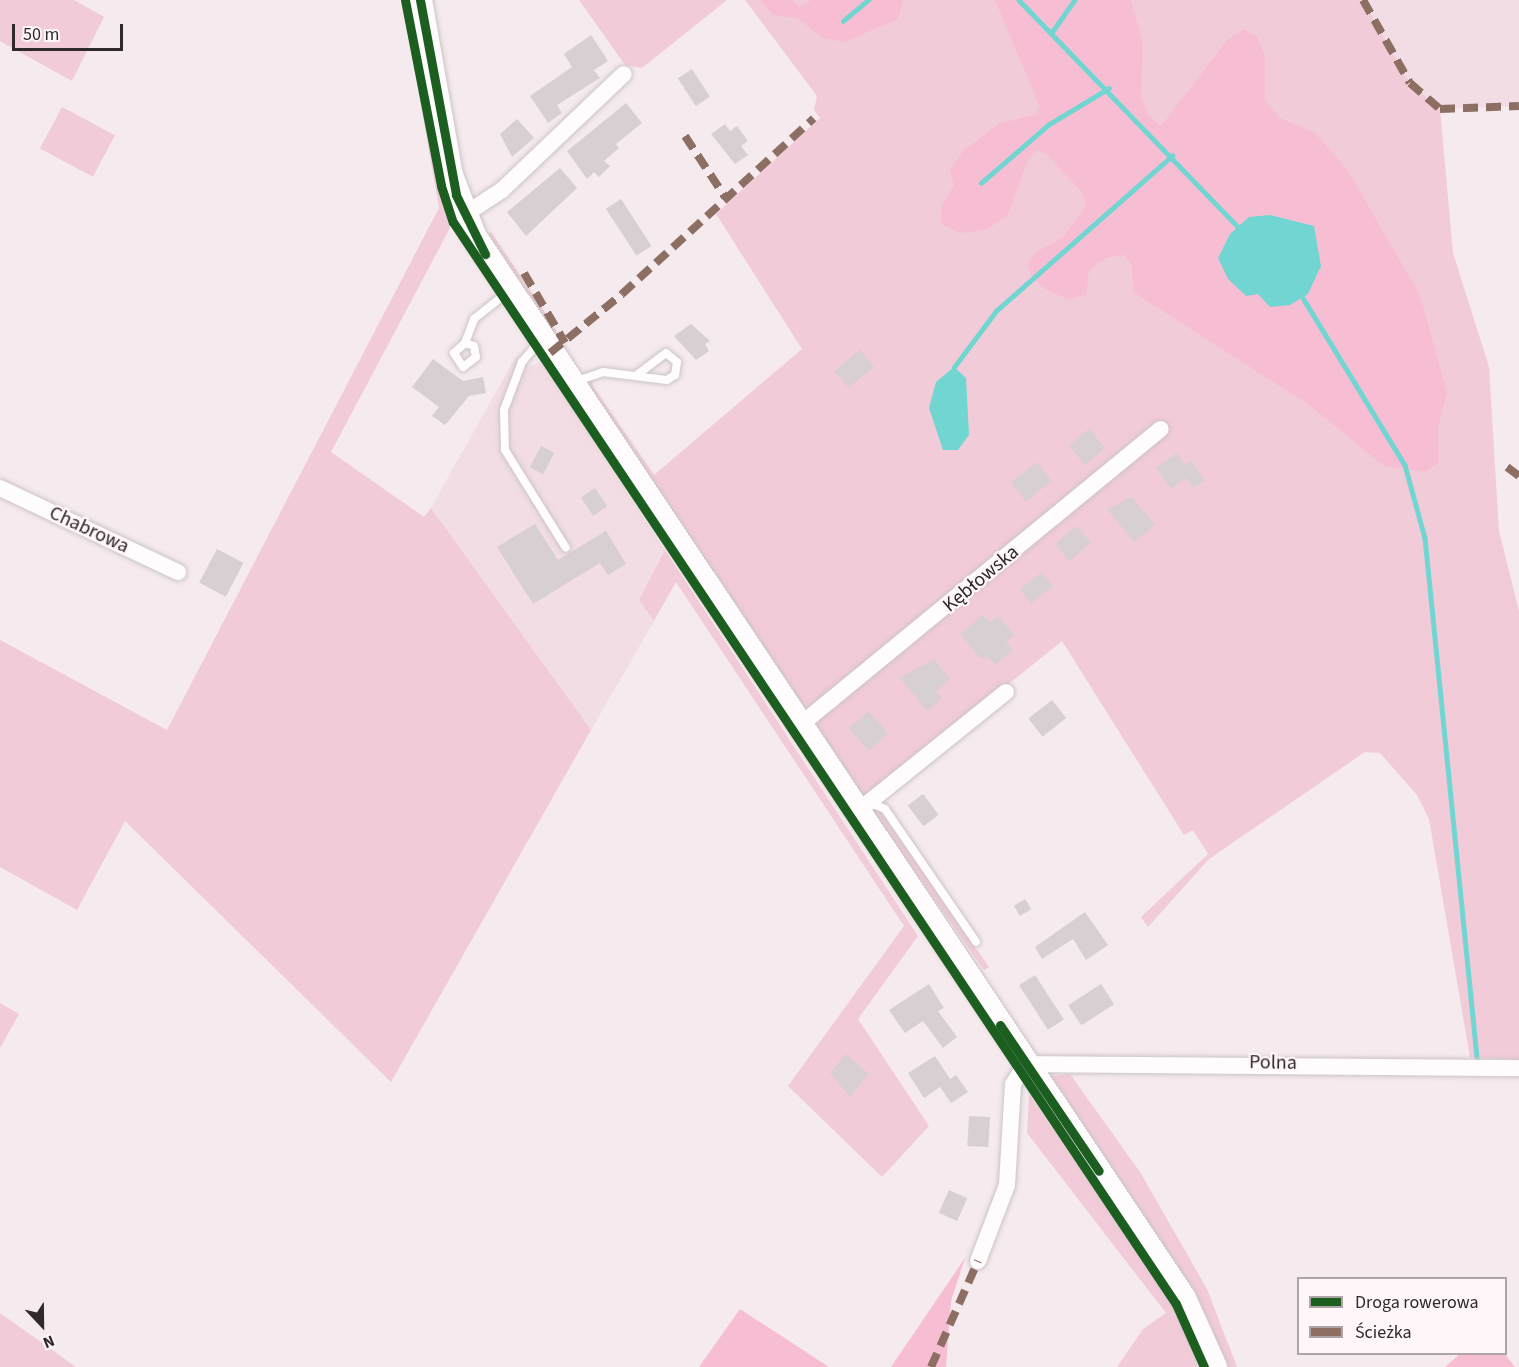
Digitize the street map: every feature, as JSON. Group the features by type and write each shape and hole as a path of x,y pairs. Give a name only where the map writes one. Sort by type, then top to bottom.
{"street":[{"path":"420,0 451,175 464,215 541,340 799,726 861,805 1026,1064 1184,1298 1215,1367"},
{"path":"464,215 502,190 624,74"},
{"name":"Kębłowska","path":"799,726 1161,429"},
{"name":"Chabrowa","path":"0,488 178,572"},
{"path":"861,805 1006,692"},
{"path":"978,1261 1007,1185 1013,1084 1026,1064"},
{"name":"Polna","path":"1026,1064 1519,1068"}],"lane":[{"path":"465,343 474,319 509,291"},
{"path":"541,340 522,362 504,410 505,450 566,548"},
{"path":"571,384 591,373 638,374 667,380 675,375 677,362 666,353 638,374"},
{"path":"861,805 885,809 976,942"}],"shaded area":[{"path":"0,0 74,0 104,17 72,81 0,41"},
{"path":"403,0 412,0 450,228 331,452 424,517 431,508 591,730 391,1082 125,821 77,910 0,867 0,640 167,730 439,208"},
{"path":"579,0 727,0 642,68 625,65"},
{"path":"745,0 1363,0 1410,83 1440,109 1453,253 1489,367 1499,531 1519,611 1519,1060 1470,1057 1429,819 1417,795 1380,753 1365,752 1209,859 1148,927 1141,917 1208,854 1193,830 1184,835 1062,641 864,801 584,382 594,379 592,385 654,475 802,349 716,214 820,118 814,110 817,96"},
{"path":"761,0 792,0 800,7 811,0 903,0 898,19 845,42 823,38 797,18 772,15"},
{"path":"995,0 1131,0 1143,43 1141,96 1148,115 1161,126 1227,40 1245,29 1258,38 1265,56 1265,100 1280,118 1315,133 1347,169 1420,295 1447,393 1438,427 1439,462 1425,472 1384,466 1309,405 1133,292 1132,265 1124,255 1106,258 1089,271 1086,295 1068,299 1048,291 1032,278 1028,264 1036,252 1063,237 1086,206 1082,192 1045,153 1036,150 1027,162 1008,215 986,230 960,233 941,224 942,205 954,185 950,169 963,151 1000,123 1035,115 1040,107"},
{"path":"1363,0 1519,0 1519,106 1440,109 1410,83"},
{"path":"62,107 115,135 93,177 40,148"},
{"path":"491,232 557,333 551,333 483,238"},
{"path":"516,356 528,366 542,362 665,550 640,600 654,621 591,730 431,508"},
{"path":"665,550 918,936 858,1019 929,1126 882,1177 788,1086 904,926 676,582 654,621 639,600"},
{"path":"879,809 989,967 984,970 872,811"},
{"path":"0,1003 19,1014 0,1048"},
{"path":"1070,1074 1140,1172 1207,1289 1237,1367 1222,1367 1212,1329 1184,1278 1051,1076"},
{"path":"1029,1094 1176,1308 1198,1367 1117,1367 1143,1329 1166,1313 1027,1133"},
{"path":"965,1258 951,1301 946,1367 891,1367"},
{"path":"740,1309 829,1367 699,1367"},
{"path":"0,1313 76,1367 0,1367"},
{"path":"1459,1355 1506,1355 1515,1367 1445,1367"}],"water":[{"path":"1270,215 1314,226 1321,266 1308,294 1290,305 1270,307 1258,294 1246,296 1228,279 1218,258 1230,234 1249,217"},
{"path":"954,367 966,378 969,435 958,450 943,450 929,408 936,382"}],"building":[{"path":"591,35 608,61 594,70 600,78 557,105 562,113 548,123 530,96 572,67 564,54"},
{"path":"692,69 710,97 696,106 678,78"},
{"path":"626,103 642,123 616,144 619,148 604,161 610,166 599,177 594,172 587,179 567,151"},
{"path":"517,119 534,138 512,157 500,134"},
{"path":"725,124 730,131 737,126 748,141 741,146 748,155 735,164 711,134"},
{"path":"560,168 577,188 526,236 507,212"},
{"path":"621,199 651,246 636,256 606,209"},
{"path":"691,324 710,341 705,344 709,351 696,360 674,336"},
{"path":"860,350 874,367 848,388 834,371"},
{"path":"433,359 463,381 483,377 486,393 469,396 445,425 432,416 439,407 412,387"},
{"path":"1089,429 1105,448 1085,465 1069,446"},
{"path":"541,446 554,453 543,474 530,467"},
{"path":"1177,453 1185,465 1190,460 1205,480 1194,488 1186,478 1171,489 1156,468"},
{"path":"1037,462 1052,481 1026,501 1011,482"},
{"path":"595,488 607,506 593,516 581,498"},
{"path":"1132,497 1155,525 1134,542 1107,509"},
{"path":"535,524 558,560 606,531 626,564 608,575 600,563 533,604 497,547"},
{"path":"1077,526 1091,543 1069,561 1055,544"},
{"path":"217,549 243,563 226,597 199,583"},
{"path":"1042,572 1053,586 1031,603 1020,589"},
{"path":"983,615 990,622 998,616 1014,635 1006,642 1013,650 995,665 987,656 981,659 960,634"},
{"path":"934,659 950,679 936,691 942,698 927,711 900,678"},
{"path":"1052,700 1066,718 1043,737 1028,718"},
{"path":"869,711 888,734 868,751 849,728"},
{"path":"923,794 939,815 923,826 908,805"},
{"path":"1025,899 1031,909 1020,916 1014,906"},
{"path":"1085,912 1108,945 1086,960 1073,939 1042,959 1035,947"},
{"path":"1035,975 1064,1019 1048,1030 1019,985"},
{"path":"929,984 944,1008 938,1011 957,1037 943,1048 923,1021 905,1033 889,1010"},
{"path":"1101,984 1114,1004 1081,1025 1068,1005"},
{"path":"846,1054 869,1074 850,1097 830,1073"},
{"path":"935,1056 950,1079 956,1075 968,1092 951,1103 940,1087 924,1098 908,1073"},
{"path":"969,1116 990,1117 988,1147 967,1146"},
{"path":"949,1190 967,1198 957,1221 939,1213"}],"waterway":[{"path":"843,21 868,0"},
{"path":"1019,0 1238,227"},
{"path":"1052,32 1074,0"},
{"path":"981,183 1048,125 1109,88"},
{"path":"954,367 996,311 1172,156"},
{"path":"1303,298 1405,465 1425,538 1477,1057"}],"marked path":[{"path":"1363,0 1410,83 1440,109 1519,106"},
{"path":"550,353 622,294 814,118"},
{"path":"685,136 725,197"},
{"path":"524,273 565,343"},
{"path":"1507,467 1519,476"},
{"path":"931,1367 978,1261"}],"cycle path":[{"path":"405,0 441,186 453,222 1176,1304 1204,1367"},
{"path":"420,0 456,195 485,254"},
{"path":"1000,1025 1099,1171"}]}
